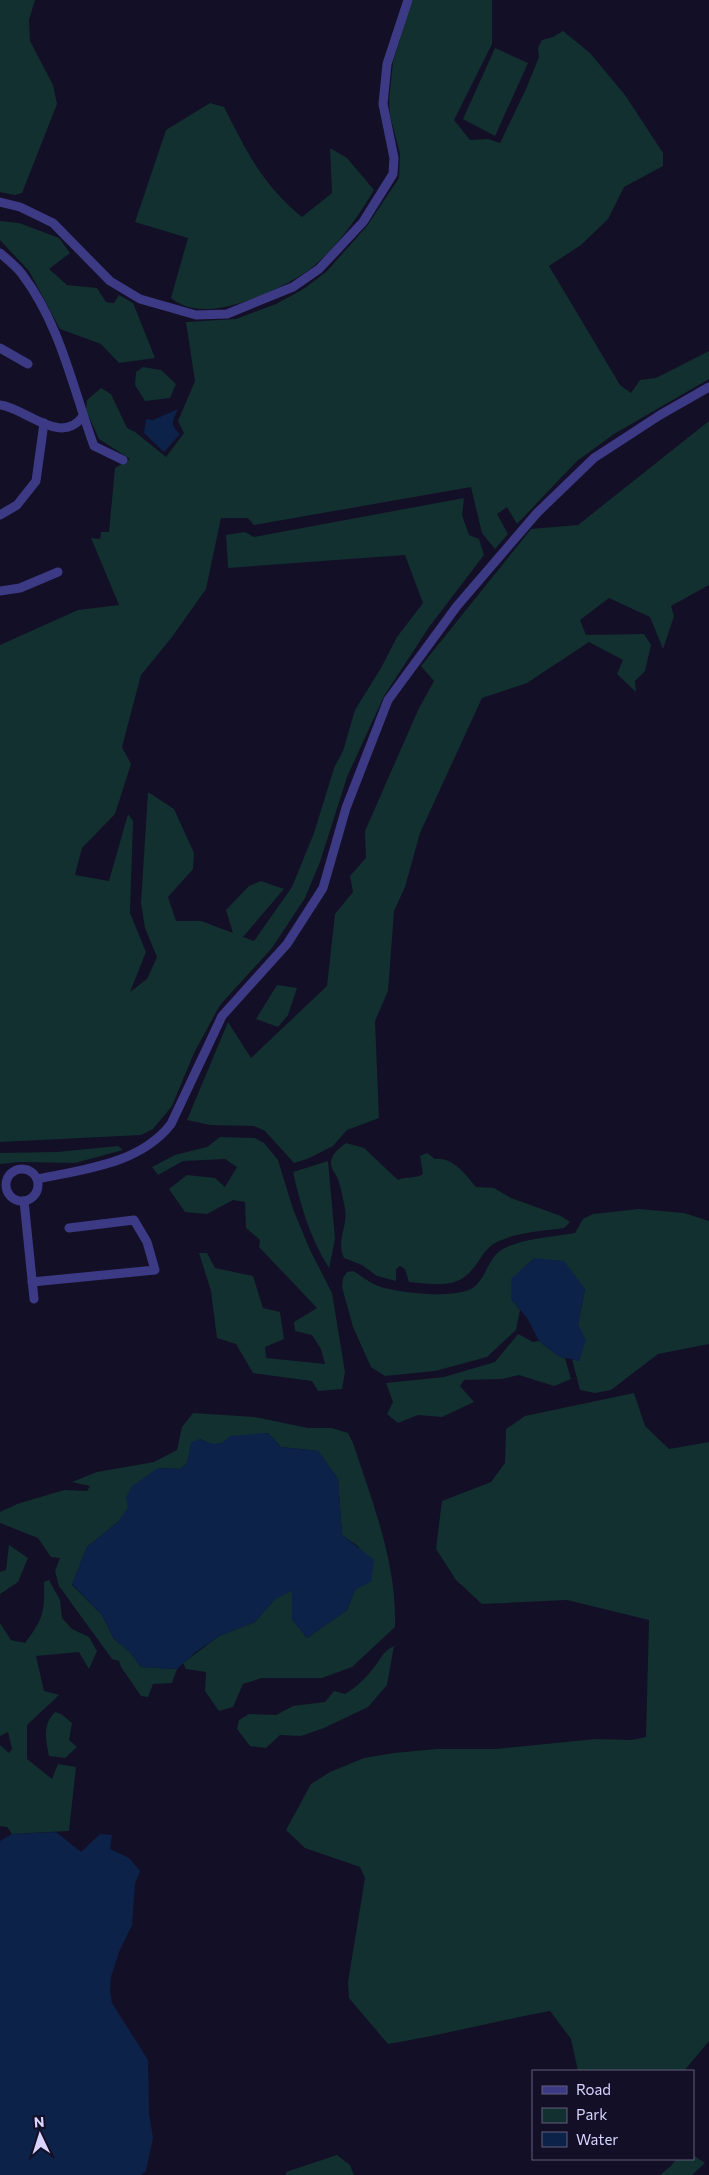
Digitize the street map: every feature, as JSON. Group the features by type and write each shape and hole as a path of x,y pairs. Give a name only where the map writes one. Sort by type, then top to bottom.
{"street":[{"path":"0,202 20,207 53,223 110,281 140,299 196,315 227,314 292,287 319,270 363,222 393,174 394,158 382,104 387,64 408,0"},
{"path":"0,252 21,272 52,321 79,396 83,416 94,446 123,460"},
{"path":"0,348 28,364"},
{"path":"38,1180 103,1165 138,1153 161,1136 171,1124 222,1016 287,944 323,888 346,808 388,700 457,606 537,514 594,458 660,415 709,387"},
{"path":"0,405 61,429 78,424 83,416"},
{"path":"0,516 17,506 36,481 44,423"},
{"path":"0,591 20,588 58,572"},
{"path":"18,1169 32,1172 38,1180 36,1194 24,1201 11,1196 3,1183 10,1174 18,1169"},
{"path":"24,1201 34,1299"},
{"path":"32,1282 155,1270 147,1242 134,1220 69,1228"}],"green space":[{"path":"0,0 35,0 29,20 30,41 53,85 57,104 22,193 15,195 0,192"},
{"path":"412,0 492,0 492,44 454,120 470,140 488,139 500,143 526,89 539,57 538,48 542,40 553,37 563,31 590,53 625,95 663,153 663,166 624,187 608,219 581,245 549,266 620,385 631,393 640,380 656,378 709,351 709,379 614,434 577,461 517,524 507,507 497,514 508,534 495,549 482,533 471,487 254,525 248,518 221,518 206,589 172,637 141,675 122,747 131,764 115,814 82,848 75,875 109,881 128,814 133,821 130,913 146,952 130,992 147,979 157,957 145,928 141,903 148,792 174,809 194,853 193,869 168,897 176,921 201,921 233,933 226,910 249,886 261,881 284,889 243,937 254,941 292,887 314,833 334,768 343,751 355,710 381,668 397,637 423,603 405,555 228,568 226,535 245,532 254,537 464,498 462,515 469,535 479,539 484,555 429,627 384,696 347,777 320,862 305,898 272,948 220,1005 194,1053 172,1106 153,1129 141,1135 0,1142 0,645 78,610 119,605 91,538 100,539 101,532 109,532 115,468 130,459 99,439 86,410 87,400 101,388 111,394 127,428 135,432 166,457 184,433 178,421 195,381 186,322 236,319 276,304 305,288 327,271 367,226 399,178 400,154 390,115 389,100 393,62"},
{"path":"495,48 528,63 495,136 463,119"},
{"path":"210,103 224,107 248,153 266,180 288,205 302,217 332,193 330,148 347,158 374,190 340,239 324,257 305,273 292,281 246,301 215,309 199,309 178,303 171,298 188,238 135,222 166,130"},
{"path":"0,221 19,223 59,238 70,253 49,269 67,285 97,288 106,302 114,303 119,295 133,303 155,358 119,363 101,344 60,329 29,271 0,240"},
{"path":"143,367 161,370 176,384 170,398 145,401 135,385 136,372"},
{"path":"709,421 709,585 671,606 674,616 663,649 650,617 609,598 580,620 586,635 644,634 651,645 645,671 635,681 636,692 617,674 623,660 589,642 527,683 482,698 420,833 405,887 394,911 388,991 375,1021 379,1118 347,1130 333,1146 307,1159 294,1163 265,1131 254,1126 210,1125 187,1120 228,1022 251,1058 327,986 335,914 353,892 350,876 366,858 365,831 419,708 434,681 421,666 531,529 578,525"},
{"path":"277,985 297,988 288,1015 278,1027 256,1019"},
{"path":"220,1137 255,1138 264,1143 278,1160 293,1209 310,1250 332,1293 345,1372 342,1389 318,1391 312,1381 253,1373 236,1344 217,1338 211,1291 199,1253 207,1253 215,1268 253,1276 263,1308 280,1312 284,1339 265,1347 266,1358 325,1364 321,1349 312,1335 295,1331 294,1322 317,1308 259,1247 260,1240 246,1228 245,1202 233,1200 207,1214 185,1212 169,1189 187,1175 215,1178 225,1187 237,1167 225,1159 183,1161 158,1175 152,1167 175,1155 207,1147"},
{"path":"346,1143 364,1148 398,1180 423,1174 420,1156 427,1153 435,1159 441,1159 453,1164 476,1187 494,1188 511,1198 561,1216 570,1222 564,1228 523,1234 495,1243 487,1250 471,1271 456,1282 439,1284 409,1282 405,1269 400,1266 396,1269 396,1281 377,1276 362,1265 344,1258 342,1251 345,1209 338,1179 332,1168 331,1161 335,1153"},
{"path":"118,1146 123,1150 75,1163 19,1162 0,1164 0,1153 57,1152"},
{"path":"328,1161 335,1239 329,1268 316,1245 307,1222 293,1172"},
{"path":"639,1209 684,1213 709,1221 709,1344 658,1354 611,1390 595,1393 580,1390 572,1359 579,1361 578,1324 585,1289 511,1299 520,1310 516,1330 487,1357 435,1371 385,1376 371,1367 353,1327 342,1287 343,1278 347,1272 353,1271 373,1284 397,1291 441,1294 466,1291 479,1282 496,1255 507,1247 532,1240 575,1233 583,1219 593,1214"},
{"path":"518,1334 533,1342 539,1341 558,1356 565,1358 571,1379 554,1386 519,1375 502,1379 464,1380 460,1386 474,1402 442,1417 418,1415 398,1423 387,1414 393,1402 386,1383 444,1377 495,1362"},
{"path":"634,1393 645,1426 669,1449 709,1442 709,2041 685,2070 578,2070 571,2039 550,2011 388,2044 349,1998 348,1982 365,1878 360,1867 305,1848 286,1830 311,1784 330,1772 364,1758 436,1749 496,1749 596,1739 631,1740 646,1737 649,1620 567,1600 482,1604 456,1580 436,1549 442,1501 491,1482 505,1463 506,1429 525,1416"},
{"path":"193,1413 255,1417 308,1428 332,1428 348,1433 376,1511 388,1557 395,1603 395,1627 352,1667 322,1678 262,1678 243,1684 233,1707 219,1711 205,1691 206,1672 186,1669 183,1663 219,1636 255,1622 275,1599 293,1590 292,1619 307,1638 347,1610 355,1590 359,1547 342,1535 338,1479 318,1451 281,1447 268,1433 213,1445 200,1439 187,1463 180,1469 158,1468 119,1521 87,1547 72,1585 102,1615 114,1639 129,1651 141,1667 177,1669 172,1683 153,1684 148,1697 141,1696 119,1661 112,1659 59,1586 55,1571 60,1558 51,1557 38,1538 0,1523 0,1512 17,1504 64,1490 87,1491 90,1486 72,1482 97,1472 154,1462 177,1450 182,1427"},
{"path":"9,1545 28,1558 18,1582 0,1594 0,1572 6,1570"},
{"path":"49,1580 60,1600 62,1618 72,1629 89,1637 97,1651 89,1669 79,1652 36,1656 44,1691 59,1695 27,1725 27,1759 52,1779 58,1764 76,1767 69,1831 12,1834 7,1827 0,1826 0,1745 9,1753 12,1749 8,1732 0,1736 0,1623 11,1640 25,1643 36,1628 42,1615 44,1582"},
{"path":"394,1646 387,1685 368,1707 324,1728 301,1736 280,1735 266,1748 250,1746 237,1729 239,1720 249,1714 276,1715 293,1706 325,1702 334,1691 345,1694 362,1681 385,1652"},
{"path":"55,1712 61,1714 72,1723 69,1740 77,1747 65,1758 49,1756 46,1733 48,1722"},
{"path":"337,2155 350,2165 354,2175 286,2175 286,2172"},
{"path":"694,2156 705,2163 692,2175 660,2175 675,2160 694,2160"}],"water":[{"path":"178,409 173,425 180,434 164,452 144,433 146,419 153,420"},
{"path":"534,1258 564,1261 585,1289 578,1324 586,1340 579,1361 558,1356 539,1341 527,1318 511,1299 511,1279"},
{"path":"268,1433 281,1447 318,1451 338,1479 342,1535 374,1560 371,1582 355,1590 347,1610 307,1638 292,1619 292,1591 275,1599 255,1622 219,1636 196,1652 177,1669 141,1667 129,1651 114,1639 102,1615 72,1584 87,1547 119,1521 128,1507 126,1498 131,1487 158,1468 180,1469 187,1463 191,1442 200,1439 216,1444 230,1436"},
{"path":"56,1832 81,1852 100,1834 112,1835 110,1849 129,1858 140,1871 135,1884 132,1925 119,1952 111,1977 110,1991 112,2003 148,2060 149,2113 153,2138 146,2171 141,2175 0,2175 0,1841 12,1834"}]}
